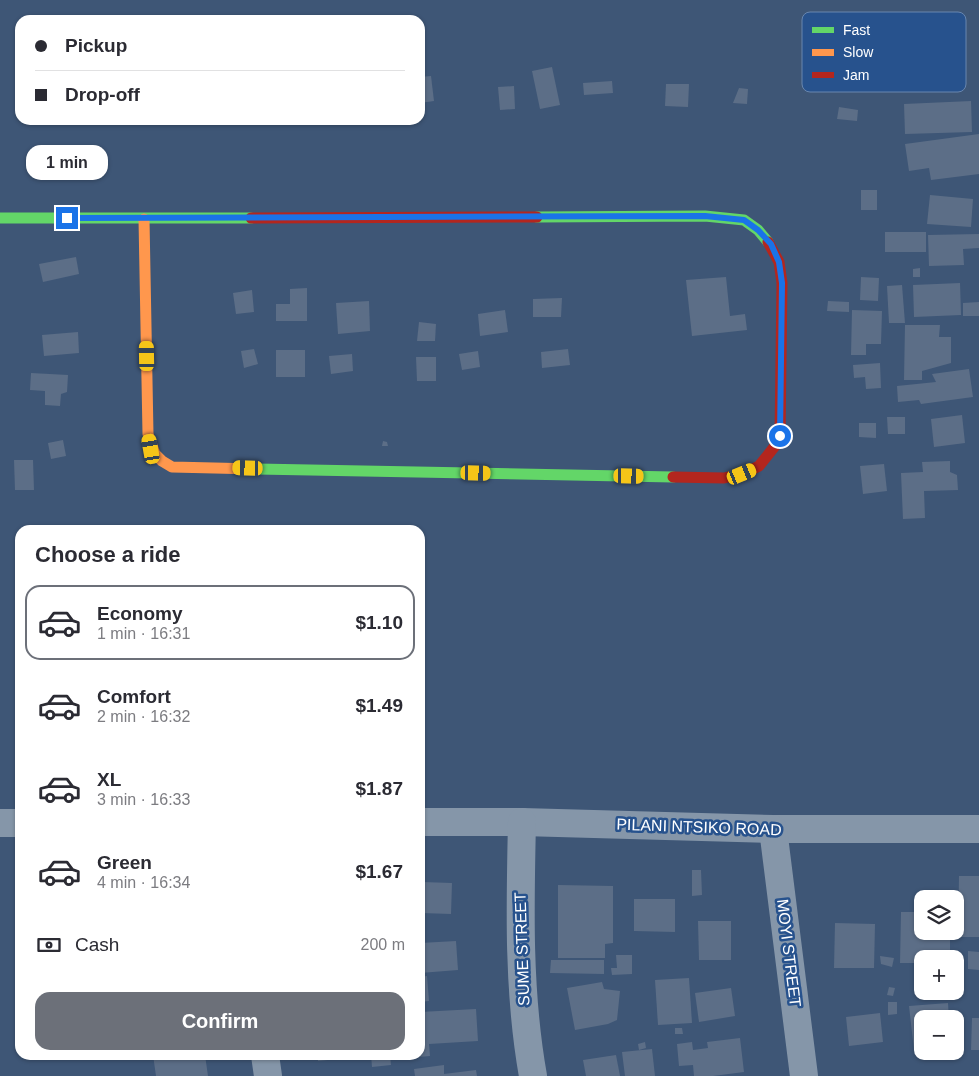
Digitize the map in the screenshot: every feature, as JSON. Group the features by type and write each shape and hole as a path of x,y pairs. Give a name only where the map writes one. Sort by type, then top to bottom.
{"street":[{"path":"0,218 705,216 744,220 758,230 771,244 779,262 782,283 780,436 771,454 756,468 742,474 724,478 172,467 161,461 151,449 148,434 144,219"},
{"name":"PILANI NTSIKO ROAD","path":"425,822 522,822 773,829 979,829"},
{"name":"SUME STREET","path":"522,822 520,964 526,1035 533,1076"},
{"path":"0,823 15,823"},
{"name":"MOYI STREET","path":"773,829 804,1076"},
{"path":"266,1060 268,1076"}],"building":[{"path":"552,67 560,105 540,109 532,71"},
{"path":"431,76 434,101 425,102 425,77"},
{"path":"612,81 613,93 584,95 583,83"},
{"path":"666,84 689,84 688,107 665,106"},
{"path":"514,86 515,109 500,110 498,87"},
{"path":"739,88 748,89 747,104 733,103"},
{"path":"971,101 972,132 905,134 904,104"},
{"path":"839,107 858,110 857,121 837,119"},
{"path":"979,134 979,174 931,180 929,168 909,171 905,144"},
{"path":"861,190 877,190 877,210 861,210"},
{"path":"930,195 973,199 971,227 927,224"},
{"path":"885,232 926,232 926,252 885,252"},
{"path":"979,234 979,248 963,249 964,265 929,266 928,235"},
{"path":"76,257 79,274 43,282 39,264"},
{"path":"920,268 920,277 913,277 913,269"},
{"path":"726,277 730,316 745,314 747,330 692,336 686,280"},
{"path":"861,277 879,278 878,301 860,300"},
{"path":"960,283 961,315 914,317 913,285"},
{"path":"902,285 905,323 889,323 887,286"},
{"path":"307,288 307,321 276,321 276,304 290,304 290,289"},
{"path":"252,290 254,312 236,314 233,293"},
{"path":"562,298 561,317 533,317 533,299"},
{"path":"369,301 370,331 338,334 336,303"},
{"path":"828,301 849,302 849,312 827,311"},
{"path":"979,302 979,316 963,316 963,303"},
{"path":"505,310 508,332 480,336 478,314"},
{"path":"852,310 882,311 881,344 866,344 866,355 851,355"},
{"path":"419,322 436,324 435,341 417,341"},
{"path":"905,325 940,325 939,337 951,337 951,363 922,371 922,380 904,380"},
{"path":"78,332 79,353 44,356 42,335"},
{"path":"254,349 258,364 244,368 241,351"},
{"path":"568,349 570,365 542,368 541,352"},
{"path":"276,350 305,350 305,377 276,377"},
{"path":"478,351 480,367 462,370 459,354"},
{"path":"352,354 353,371 331,374 329,356"},
{"path":"416,357 436,357 436,381 417,381"},
{"path":"880,363 881,388 866,389 865,377 854,378 853,365"},
{"path":"969,369 973,397 921,404 919,400 898,402 897,386 936,382 932,374"},
{"path":"31,373 68,375 67,392 61,394 60,406 45,405 45,391 30,390"},
{"path":"962,415 965,443 934,447 931,419"},
{"path":"887,417 905,417 905,434 888,434"},
{"path":"859,423 876,423 876,438 859,437"},
{"path":"63,440 66,456 51,459 48,443"},
{"path":"383,441 387,442 388,446 382,446"},
{"path":"14,460 33,460 34,490 15,490"},
{"path":"950,461 950,472 957,475 958,490 924,491 925,518 903,519 901,473 923,472 922,462"},
{"path":"884,464 887,491 863,494 860,466"},
{"path":"692,870 701,870 702,895 692,896"},
{"path":"959,876 979,876 979,937 964,937 964,890 959,890"},
{"path":"425,882 452,883 451,914 425,913"},
{"path":"558,885 613,886 613,943 605,944 605,958 558,958"},
{"path":"634,899 675,899 675,932 634,931"},
{"path":"901,912 914,912 914,940 950,940 950,950 914,950 914,963 900,963"},
{"path":"698,921 731,921 731,960 699,960"},
{"path":"835,923 875,924 874,968 834,968"},
{"path":"456,941 458,970 425,973 425,943"},
{"path":"968,951 979,952 979,970 968,969"},
{"path":"616,955 632,955 632,974 612,975 611,968 617,968"},
{"path":"880,956 894,958 892,967 881,964"},
{"path":"551,960 604,960 604,974 550,973"},
{"path":"425,976 427,976 429,1001 425,1001"},
{"path":"689,978 692,1023 658,1025 655,980"},
{"path":"602,982 604,989 620,991 617,1020 608,1024 575,1030 567,988"},
{"path":"889,987 895,988 893,996 887,995"},
{"path":"731,988 735,1016 699,1022 695,993"},
{"path":"888,1002 897,1002 897,1014 888,1015"},
{"path":"948,1003 948,1010 914,1010 914,1050 909,1006"},
{"path":"476,1009 478,1041 429,1044 430,1056 425,1056 425,1012"},
{"path":"880,1013 883,1042 849,1046 846,1017"},
{"path":"972,1018 979,1018 979,1050 971,1050"},
{"path":"675,1028 682,1028 683,1034 675,1034"},
{"path":"740,1038 744,1072 713,1076 694,1076 693,1065 679,1066 677,1044 692,1042 693,1050 708,1048 707,1042"},
{"path":"645,1042 646,1048 639,1050 638,1044"},
{"path":"652,1049 655,1076 625,1076 622,1052"},
{"path":"616,1055 620,1076 586,1076 583,1060"},
{"path":"154,1060 206,1060 208,1076 156,1076"},
{"path":"371,1060 390,1060 391,1065 372,1067"},
{"path":"444,1065 444,1074 476,1070 477,1076 415,1076 414,1069"}],"traffic: fast":[{"path":"537,217 705,216 744,220 758,230 768,242"},
{"path":"0,218 251,218"},
{"path":"257,469 673,477"}],"traffic: slow":[{"path":"144,219 148,434 155,454 172,467 257,469"}],"traffic: jam":[{"path":"251,218 537,217"},
{"path":"673,477 724,478 745,473 759,466 775,446 780,436 782,283 779,262 768,242"}],"route":[{"path":"67,218 705,216 744,220 758,230 771,244 779,262 782,283 780,436"}]}
